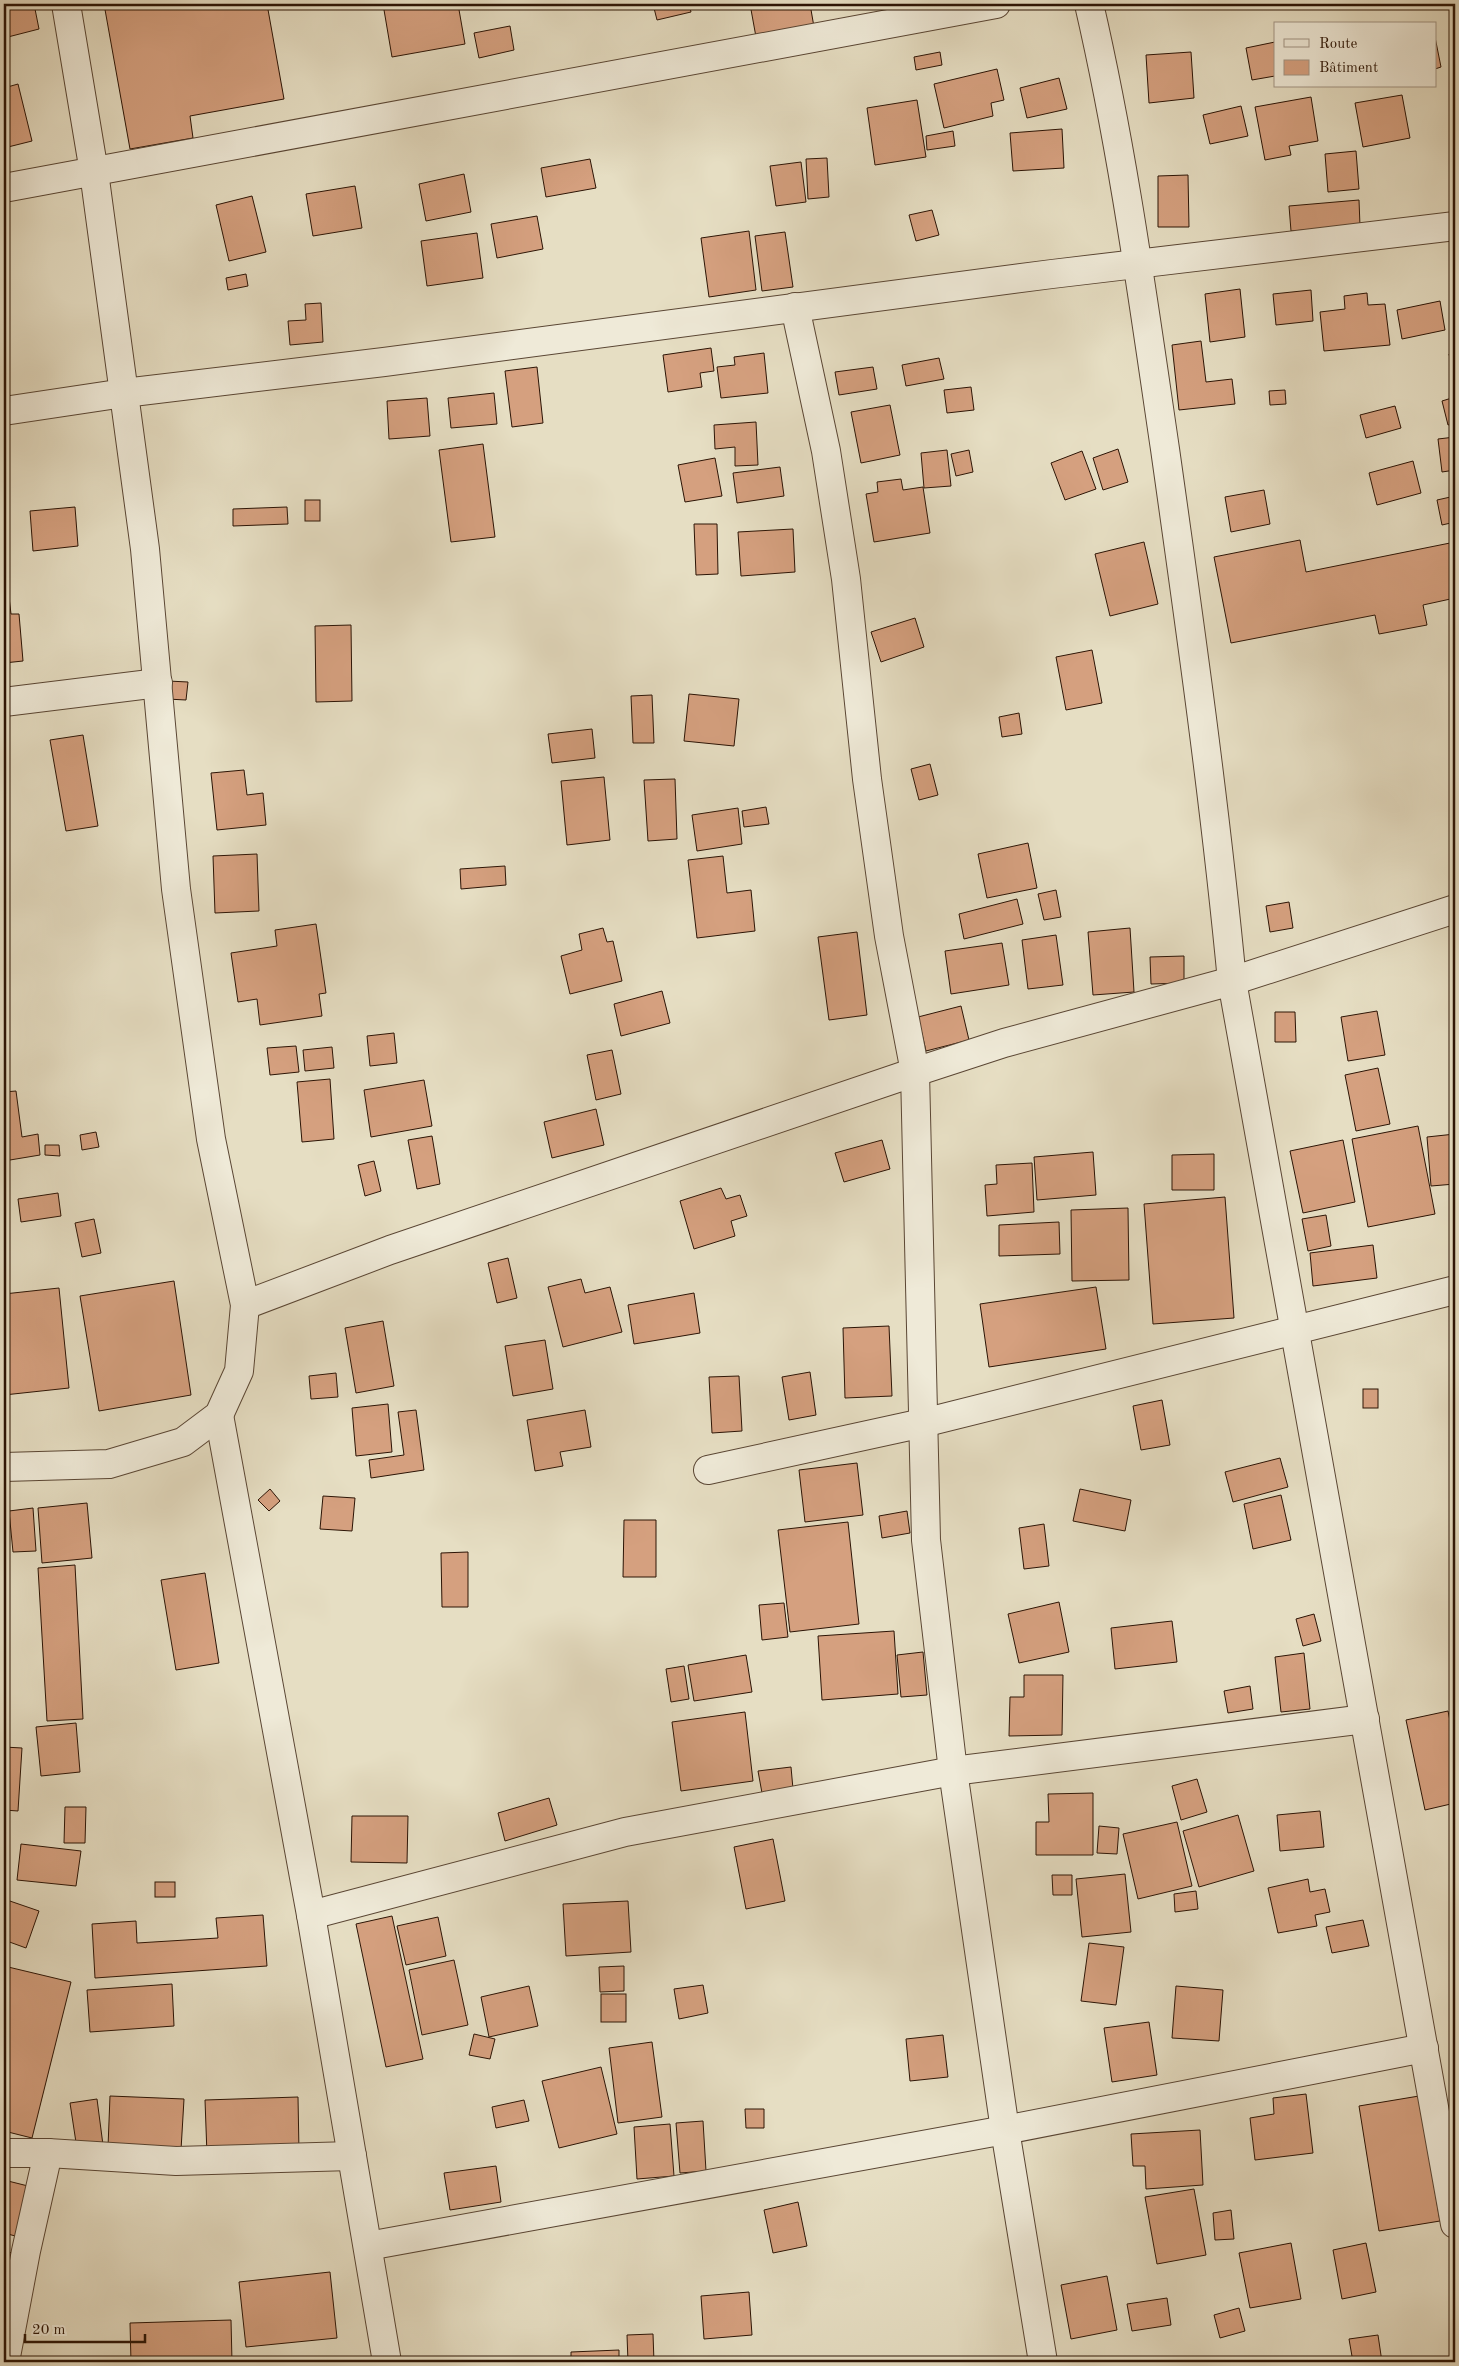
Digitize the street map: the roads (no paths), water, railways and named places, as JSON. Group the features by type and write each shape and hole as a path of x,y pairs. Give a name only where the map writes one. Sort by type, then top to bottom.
{"street":[{"path":"4,1467 109,1464 184,1442 219,1415 239,1371 245,1305 209,1130 176,888 145,549 94,172 66,4"},
{"path":"4,188 996,4"},
{"path":"1089,4 1105,70 1139,264 1218,836 1232,981 1455,2224"},
{"path":"4,411 124,393 384,362 795,307 1455,226"},
{"path":"795,307 826,451 846,579 867,779 889,936 916,1072 926,1540 953,1771 1005,2130 1043,2362"},
{"path":"4,702 158,683"},
{"path":"245,1305 390,1250 1004,1043 1232,981 1455,909"},
{"path":"708,1470 923,1423 1455,1290"},
{"path":"219,1415 311,1915 387,2362"},
{"path":"311,1915 625,1832 953,1771 1365,1719"},
{"path":"368,2246 1005,2130 1424,2048"},
{"path":"4,2153 48,2153 176,2161 352,2156"},
{"path":"5,2362 26,2251 48,2153"}]}
